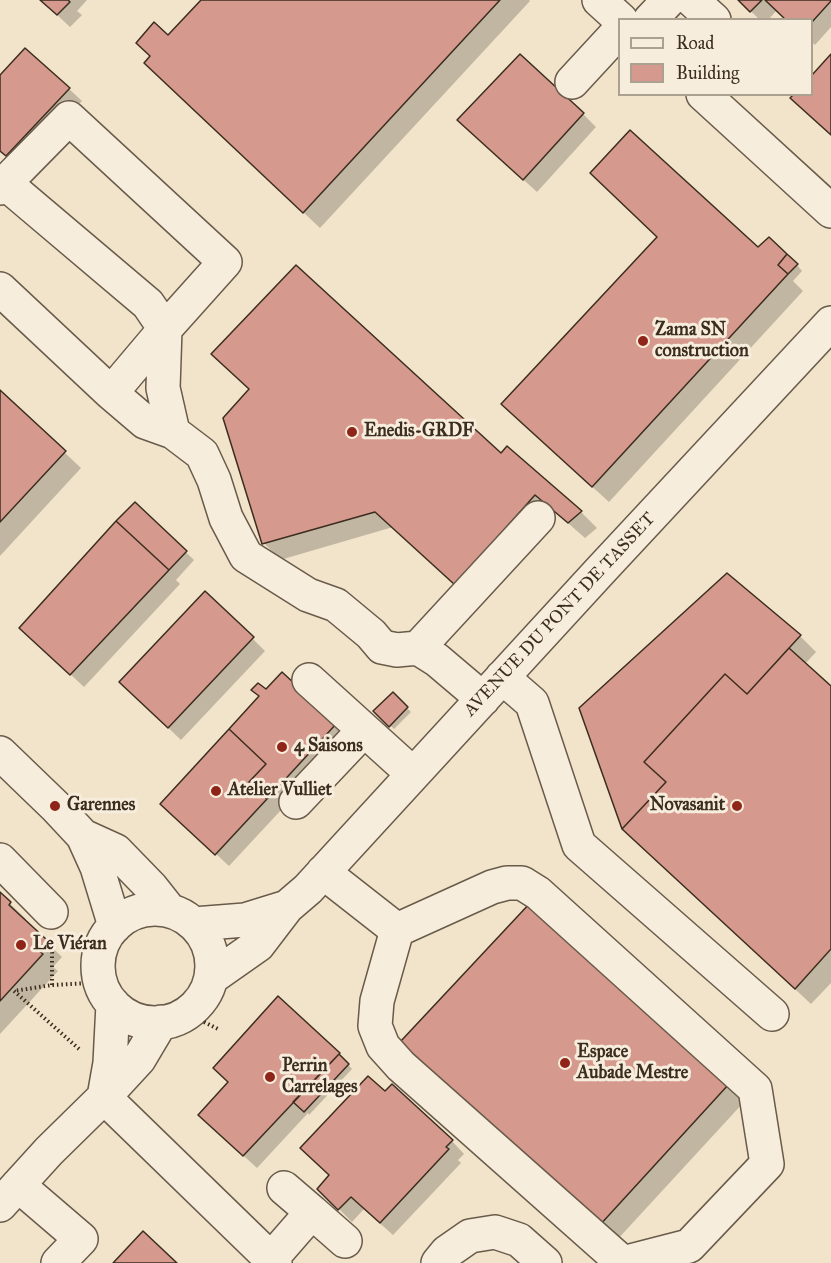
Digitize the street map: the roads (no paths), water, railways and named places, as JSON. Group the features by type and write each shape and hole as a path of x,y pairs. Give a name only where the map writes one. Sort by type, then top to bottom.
{"street":[{"path":"599,0 619,18"},
{"path":"652,18 669,0"},
{"path":"692,0 712,18"},
{"path":"572,82 618,32"},
{"path":"706,96 831,211"},
{"path":"111,393 165,329 225,262 69,118 2,186 148,304 165,329 163,388 173,432"},
{"path":"0,290 145,422 173,432 202,454 214,480 226,518 246,556 308,595 336,605 371,634 382,647 398,650 418,648 492,688 532,703 579,845 772,1014"},
{"name":"AVENUE DU PONT DE TASSET","path":"211,978 258,945 287,907 323,872 831,323"},
{"path":"418,648 538,518"},
{"path":"309,680 413,774"},
{"path":"297,802 364,730"},
{"path":"0,753 83,836 97,867 115,926"},
{"path":"58,1263 81,1239 9,1195 106,1086 139,1059 174,1018 198,1004 211,978 212,963 210,949 203,936 182,918 116,851 83,836"},
{"path":"0,860 51,912"},
{"path":"323,872 397,930"},
{"path":"507,883 522,883 538,893 755,1089 767,1164 689,1246 623,1263 401,1066 383,1046 375,1026 377,1001 397,930 492,887 507,883"},
{"name":"AVENUE DU PONT DE TASSET","path":"182,918 244,920 287,907"},
{"path":"182,918 155,909 141,911 115,926 106,938 100,953 99,968 107,994 106,1086 273,1261 312,1212"},
{"path":"107,994 123,1013 135,1019 148,1022 174,1018"},
{"path":"284,1188 345,1241"},
{"path":"438,1263 447,1252 470,1236 495,1232 519,1240 545,1263"}],"place":[{"name":"Zama SN construction","path":"643,341"},
{"name":"Enedis-GRDF","path":"352,432"},
{"name":"4 Saisons","path":"282,747"},
{"name":"Atelier Vulliet","path":"216,791"},
{"name":"Garennes","path":"55,806"},
{"name":"Novasanit","path":"737,806"},
{"name":"Le Viéran","path":"21,945"},
{"name":"Espace Aubade Mestre","path":"565,1063"},
{"name":"Perrin Carrelages","path":"270,1077"}]}
